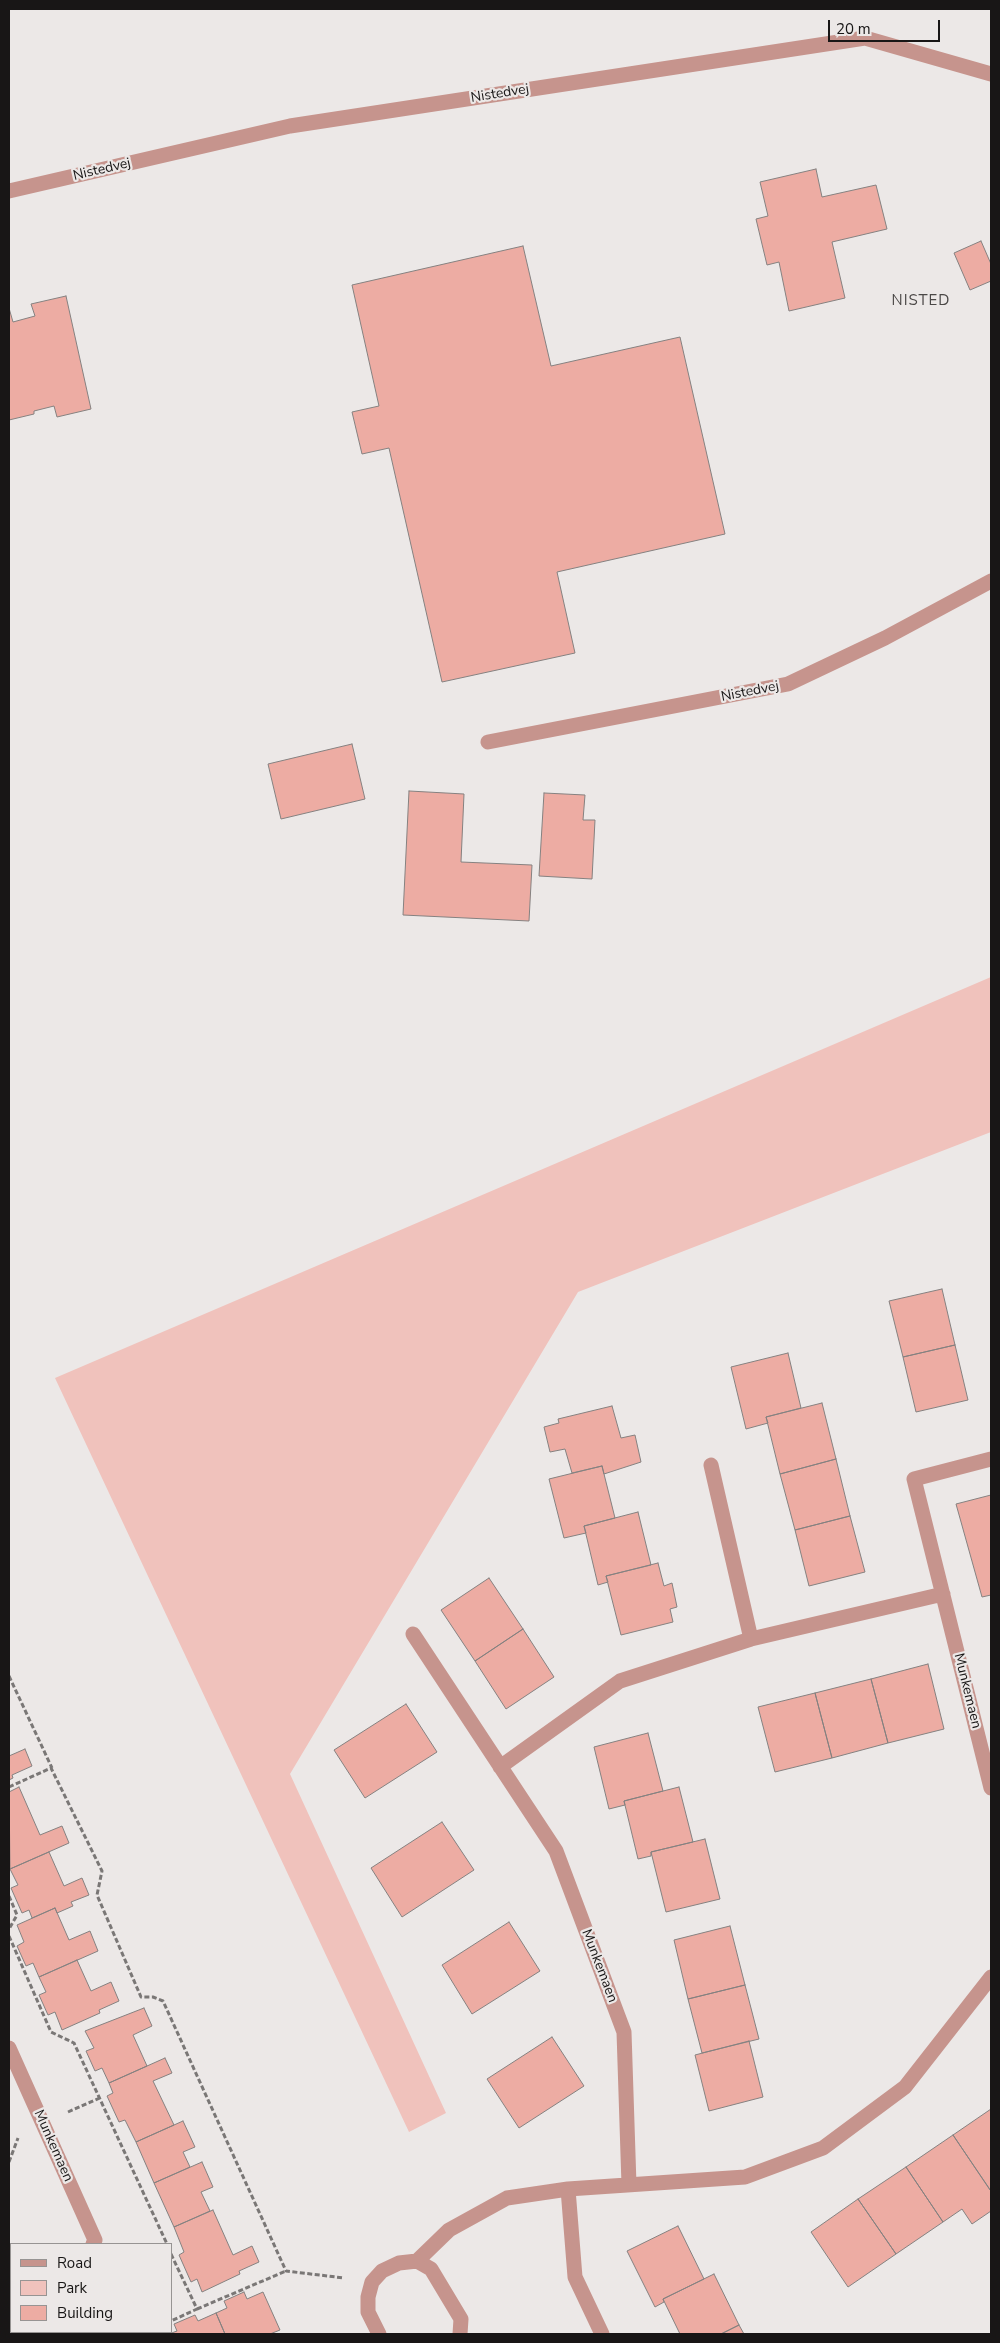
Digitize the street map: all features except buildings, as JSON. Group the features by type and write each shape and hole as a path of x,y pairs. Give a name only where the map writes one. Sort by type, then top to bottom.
{"street":[{"name":"Nistedvej","path":"9,191 290,126 865,38 991,74"},
{"name":"Nistedvej","path":"488,742 788,684 885,638 991,581"},
{"name":"Munkemaen","path":"991,1459 914,1479 991,1788"},
{"path":"711,1465 751,1639"},
{"path":"500,1767 620,1681 751,1639 943,1594"},
{"name":"Munkemaen","path":"413,1634 556,1851 624,2032 629,2185"},
{"path":"417,2262 449,2230 507,2198 568,2189 745,2177 823,2148 905,2087 991,1977"},
{"name":"Munkemaen","path":"9,2048 95,2240 94,2243"},
{"path":"568,2189 575,2277 602,2334"},
{"path":"379,2334 368,2312 368,2297 372,2282 382,2271 399,2263 417,2262 431,2269 461,2319 460,2334"}],"path":[{"path":"9,1676 102,1871 97,1895 141,1997 152,1997 163,2001 286,2271"},
{"path":"9,1787 52,1768 53,1771"},
{"path":"9,1896 17,1915 9,1929"},
{"path":"9,1936 51,2032 74,2043 167,2243"},
{"path":"172,2256 197,2309"},
{"path":"172,2321 286,2271 372,2282"}],"green space":[{"path":"991,977 991,1132 578,1292 290,1774 446,2113 409,2132 55,1378"}],"district":[{"name":"NISTED","path":"921,301"}]}
